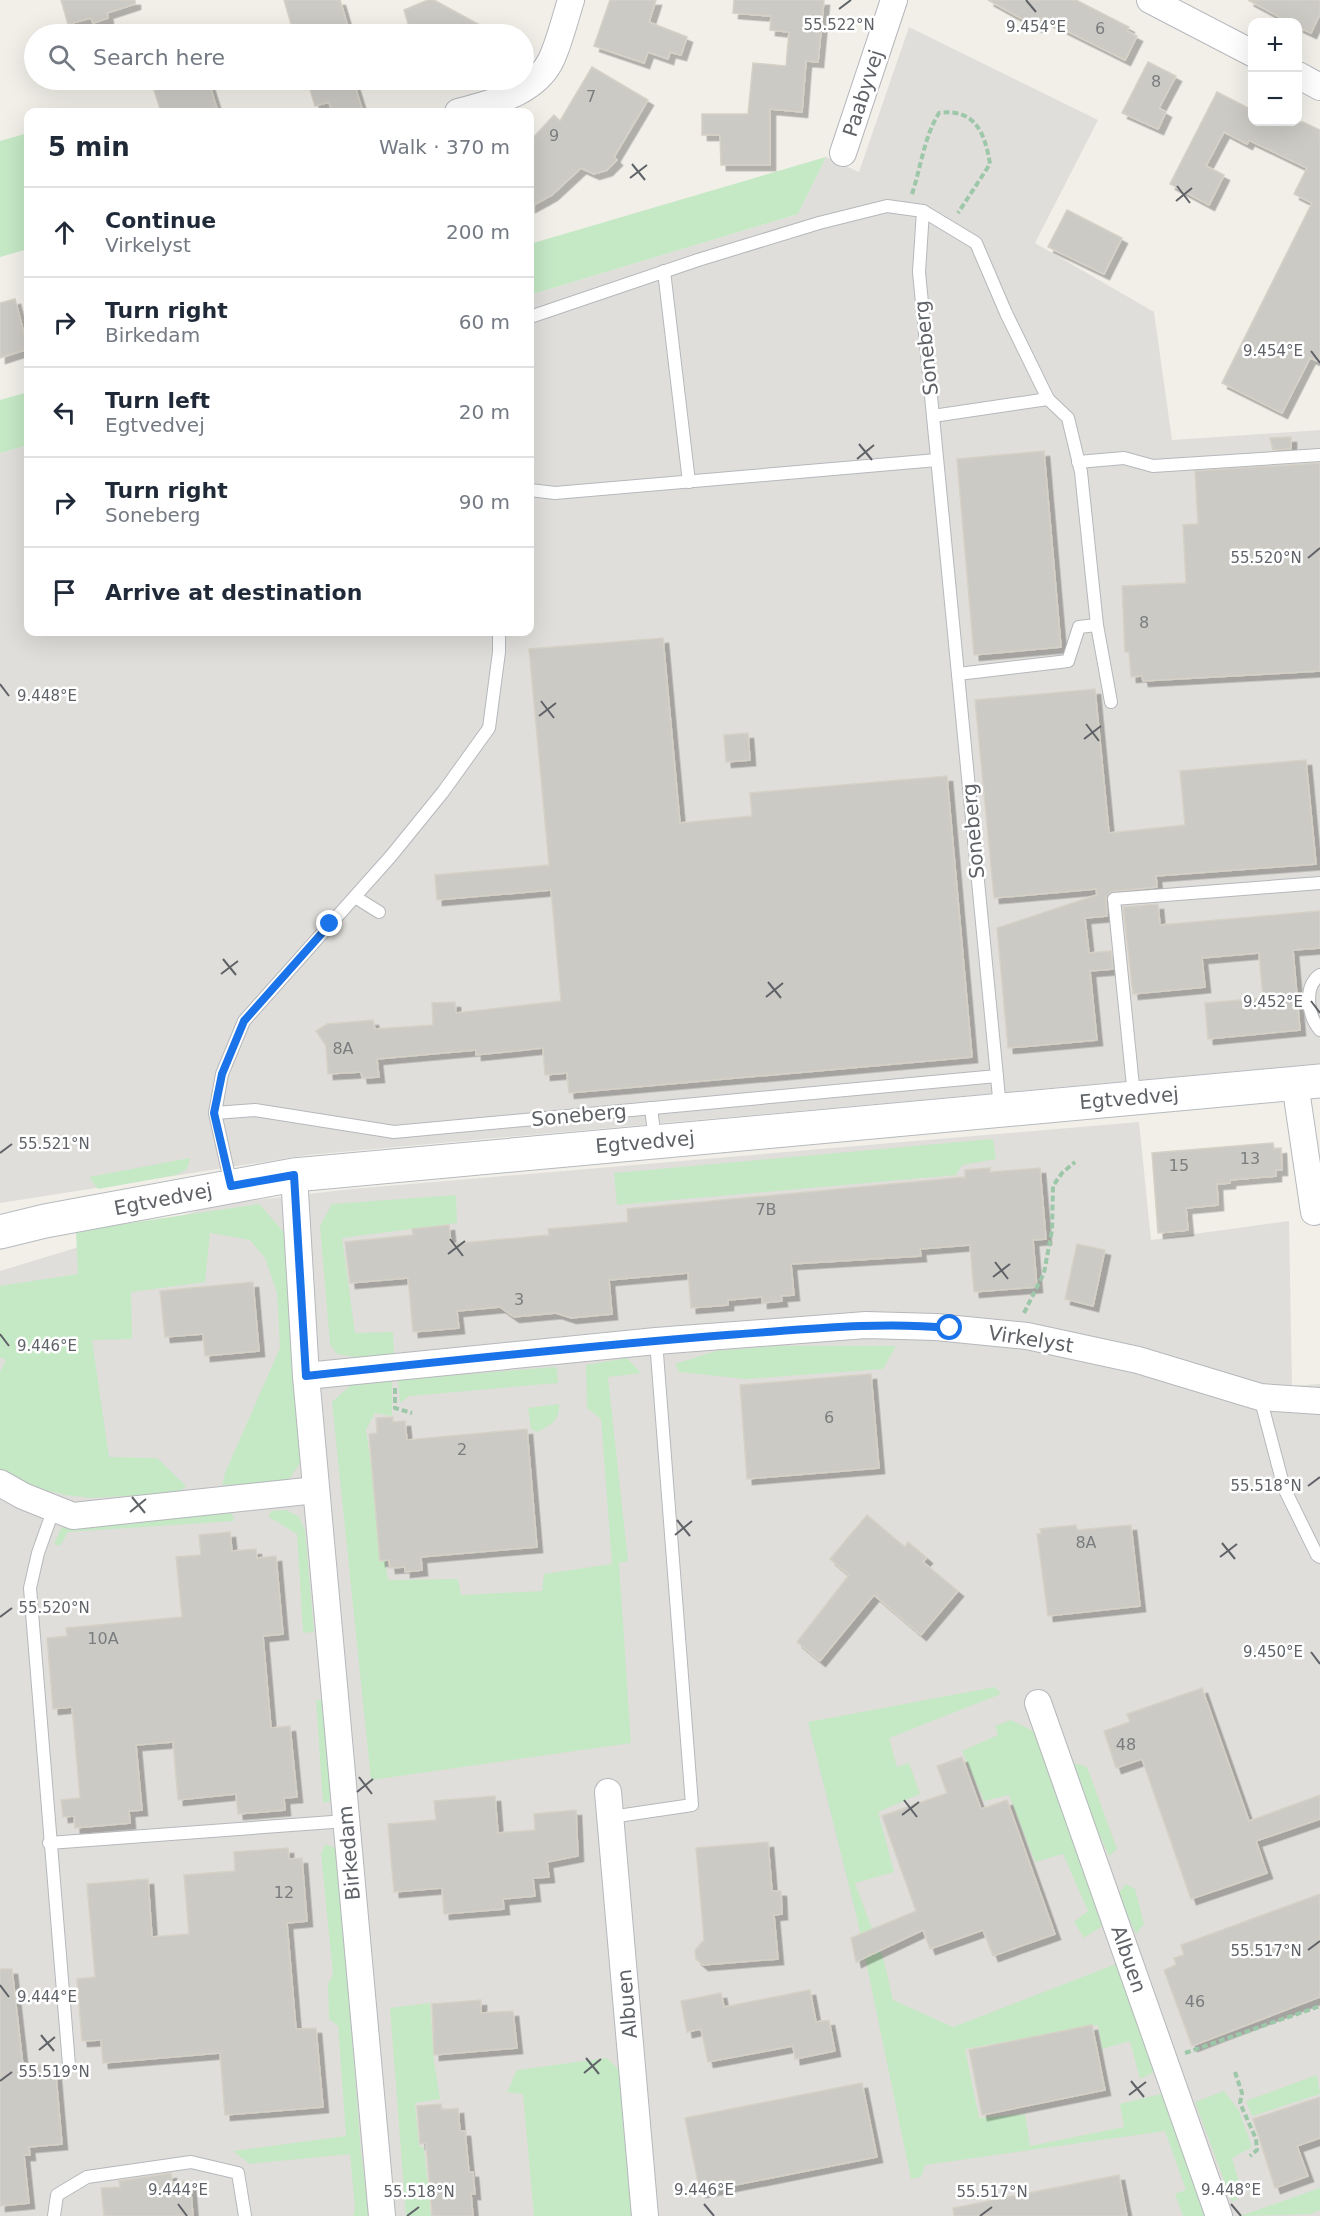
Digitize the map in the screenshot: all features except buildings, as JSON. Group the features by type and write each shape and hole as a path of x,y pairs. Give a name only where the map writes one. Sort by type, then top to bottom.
{"street":[{"path":"534,79 551,60 571,0"},
{"name":"Paabyvej","path":"843,153 894,0"},
{"path":"1150,0 1248,51"},
{"path":"1302,77 1320,87"},
{"path":"472,108 504,99 520,90"},
{"name":"Egtvedvej","path":"0,1232 45,1221 294,1175 1307,1082 1314,1212"},
{"name":"Birkedam","path":"294,1175 306,1376 382,2216"},
{"name":"Virkelyst","path":"306,1376 656,1341 866,1325 936,1327 1010,1334 1138,1360 1260,1397 1320,1401"},
{"path":"0,1483 73,1516 316,1490"},
{"name":"Albuen","path":"1038,1703 1219,2216"},
{"name":"Albuen","path":"610,1804 645,2216"}],"lane":[{"path":"534,316 664,271 887,206 922,211 976,243 1006,313 1048,399 1068,418 1078,462 1097,624 1111,702"},
{"name":"Soneberg","path":"214,1113 255,1110 394,1132 997,1076 919,272 922,211"},
{"path":"664,271 689,482"},
{"path":"933,416 1048,399"},
{"path":"1078,462 1124,458 1153,466 1320,454"},
{"path":"534,490 555,493 937,460"},
{"path":"958,674 1068,661 1079,627 1097,624"},
{"path":"231,1186 214,1113 222,1074 244,1021 355,897 443,792 489,728 500,652 499,636"},
{"path":"1134,1097 1113,899 1320,883"},
{"path":"355,897 379,912"},
{"path":"1320,975 1314,980 1309,994 1311,1013 1320,1030"},
{"path":"997,1076 1000,1109"},
{"path":"651,1108 655,1141"},
{"path":"610,1804 692,1805 656,1341"},
{"path":"1260,1397 1284,1488 1320,1557"},
{"path":"54,1508 38,1553 30,1588 49,1843 69,2065"},
{"path":"49,1843 346,1821"},
{"path":"54,2216 57,2195 87,2177 191,2162 238,2174 245,2216"}],"path":[{"path":"907,209 922,163 928,130 939,112 953,111 970,119 986,137 990,164 948,226"},
{"path":"1010,1334 1030,1304 1044,1273 1052,1230 1053,1186 1062,1173 1075,1162"},
{"path":"394,1367 395,1408 412,1413"},
{"path":"1164,2060 1320,2006"},
{"path":"1235,2072 1242,2093 1240,2103 1256,2139 1257,2150 1250,2156"}],"shaded area":[{"path":"909,27 1098,120 1035,243 1154,312 1172,440 1320,430 1320,1064 308,1155 0,1203 0,453 24,446 24,636 534,636 534,294 798,214 826,157 859,172"},
{"path":"1139,1122 1151,1240 1289,1221 1292,1386 1320,1384 1320,2216 0,2216 0,1271 220,1204 352,1189"}],"green space":[{"path":"24,134 24,250 0,257 0,141"},
{"path":"826,157 798,214 534,294 534,243"},
{"path":"24,393 24,446 0,453 0,400"},
{"path":"993,1139 996,1159 962,1165 956,1175 617,1205 614,1173"},
{"path":"190,1158 187,1169 176,1175 98,1189 89,1177"},
{"path":"456,1195 457,1223 342,1238 355,1333 393,1332 394,1355 354,1357 337,1354 330,1344 320,1226 332,1204"},
{"path":"259,1204 284,1232 301,1462 287,1482 222,1485 225,1473 280,1348 277,1293 265,1258 250,1240 210,1233 205,1282 131,1292 132,1339 92,1340 109,1457 157,1458 186,1486 178,1493 92,1498 41,1489 0,1469 0,1372 6,1360 0,1357 0,1286 78,1274 76,1231"},
{"path":"777,1346 896,1346 883,1369 746,1379 679,1372 675,1364 716,1351"},
{"path":"627,1358 641,1373 608,1377 628,1561 619,1563 631,1743 371,1780 332,1402 351,1385 392,1381 392,1416 375,1413 366,1430 388,1580 458,1579 461,1595 542,1591 544,1574 612,1564 601,1419 587,1408 586,1365"},
{"path":"557,1368 558,1383 409,1396 400,1403 398,1380"},
{"path":"559,1404 558,1415 554,1422 537,1432 531,1429 528,1408"},
{"path":"286,1510 299,1517 305,1530 314,1632 303,1633 297,1534 269,1517 271,1511"},
{"path":"226,1512 232,1514 234,1521 68,1532 60,1546 54,1544 61,1529 69,1522"},
{"path":"995,1687 1001,1694 889,1738 897,1767 909,1763 920,1794 878,1812 894,1872 855,1883 884,1961 893,2000 953,2027 1116,1964 1154,2072 1140,2079 1130,2041 1102,2049 1098,2025 965,2049 979,2118 1025,2114 1030,2146 1124,2127 1120,2104 1161,2094 1207,2216 1183,2216 1175,2194 1186,2190 1165,2131 925,2165 921,2177 911,2179 857,1918 808,1722"},
{"path":"316,1700 326,1700 331,1801 323,1803"},
{"path":"1011,1720 1037,1733 1102,1926 1084,1938 1074,1922 1088,1911 1063,1854 1035,1862 1009,1795 984,1801 962,1751 998,1735 995,1726"},
{"path":"1074,1763 1087,1767 1117,1849 1109,1856 1070,1770"},
{"path":"325,1844 337,1849 361,2152 369,2216 353,2216 355,2208 350,2154 250,2164 233,2151 346,2136 338,2026 329,2019 328,1984 333,1975 321,1854"},
{"path":"1126,1884 1135,1889 1144,1924 1136,1934 1118,1894"},
{"path":"430,2003 434,2061 440,2099 415,2103 419,2146 424,2148 431,2216 406,2216 390,2008"},
{"path":"607,2058 623,2074 635,2216 534,2216 523,2094 507,2092 517,2070"},
{"path":"1317,2075 1320,2094 1252,2116 1246,2101"},
{"path":"1224,2091 1238,2109 1252,2147 1232,2158 1243,2195 1232,2202 1195,2102"},
{"path":"1320,2188 1320,2210 1310,2214 1240,2216"}],"route":[{"path":"330,924 244,1021 222,1074 214,1113 231,1186 294,1175 306,1376 656,1341 866,1325 950,1328"}]}
